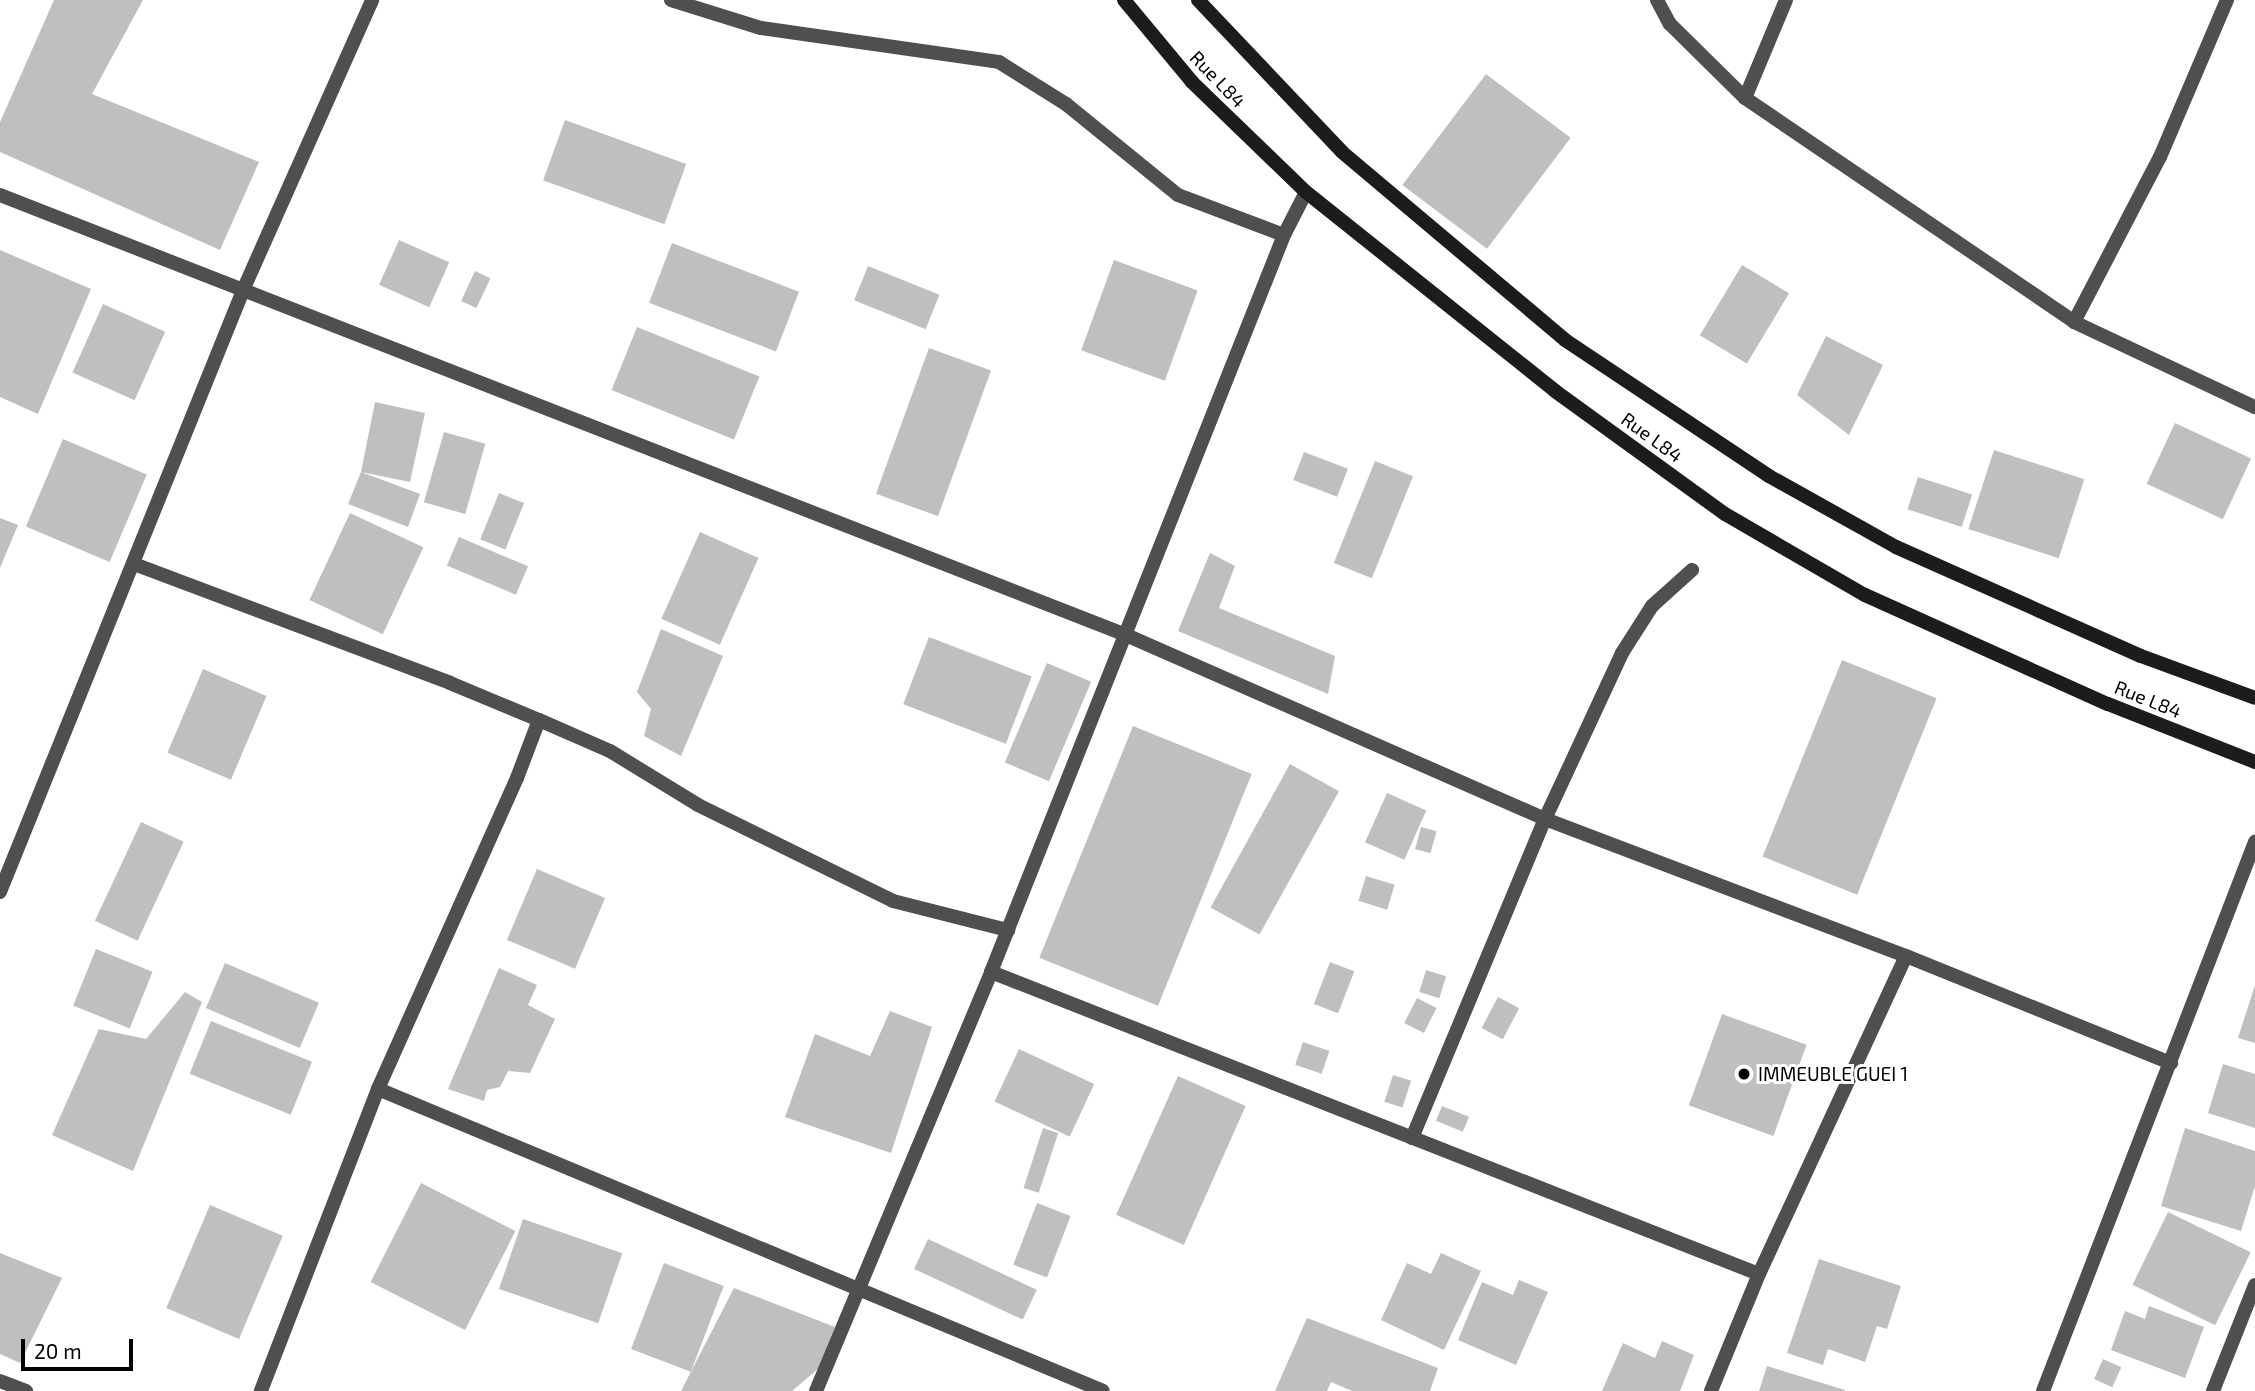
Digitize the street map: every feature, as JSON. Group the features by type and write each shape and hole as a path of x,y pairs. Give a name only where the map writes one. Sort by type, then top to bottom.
{"main road":[{"name":"Rue L84","path":"1124,0 1192,82 1306,192 1555,391 1726,514 1865,595 2108,704 2255,762"},
{"path":"1198,0 1342,152 1565,340 1769,476 1896,547 2141,656 2255,698"}],"street":[{"path":"0,892 244,288 372,0"},
{"path":"671,0 761,28 999,62 1066,104 1178,195 1284,235"},
{"path":"1657,0 1670,24 1745,98 2074,322 2255,407"},
{"path":"1745,98 1786,0"},
{"path":"2074,322 2160,157 2227,0"},
{"path":"816,1391 992,972 1284,235 1306,192"},
{"path":"0,195 244,288 1126,635 1545,819 1906,956 2171,1063"},
{"path":"134,564 450,683 610,751 698,805 893,901 1008,930"},
{"path":"1412,1138 1545,819 1622,653 1653,606 1692,570"},
{"path":"261,1391 378,1089 517,778 538,720"},
{"path":"2043,1391 2255,842"},
{"path":"1711,1391 1759,1275 1906,956"},
{"path":"992,972 1759,1275"},
{"path":"378,1089 1103,1391"},
{"path":"2213,1391 2255,1285"},
{"path":"0,1381 26,1391"}],"building":[{"path":"54,0 143,0 92,94 259,162 220,250 0,152 0,122"},
{"path":"1486,74 1571,138 1487,249 1402,185"},
{"path":"565,120 686,164 664,224 543,180"},
{"path":"399,240 449,262 429,307 379,285"},
{"path":"672,243 799,292 776,351 649,303"},
{"path":"0,250 91,289 38,414 0,397"},
{"path":"1114,260 1198,290 1165,381 1081,350"},
{"path":"1742,265 1789,293 1747,364 1700,335"},
{"path":"868,266 939,295 926,329 854,300"},
{"path":"475,271 490,278 476,308 461,301"},
{"path":"103,304 165,332 135,400 72,373"},
{"path":"637,327 759,376 734,439 612,390"},
{"path":"1826,336 1883,365 1849,435 1797,395"},
{"path":"929,348 991,371 938,516 876,494"},
{"path":"375,402 425,413 410,482 361,472"},
{"path":"2175,423 2251,458 2223,519 2147,484"},
{"path":"444,432 485,444 465,514 424,502"},
{"path":"63,439 147,475 110,562 26,526"},
{"path":"1994,450 2084,479 2059,558 1968,529"},
{"path":"1304,452 1348,469 1337,497 1293,480"},
{"path":"1375,461 1413,476 1372,578 1334,563"},
{"path":"361,472 420,494 408,527 348,504"},
{"path":"1918,477 1972,495 1962,527 1907,509"},
{"path":"499,493 524,503 505,549 480,539"},
{"path":"350,513 423,547 383,634 309,600"},
{"path":"0,518 18,525 0,568"},
{"path":"700,532 758,558 720,645 661,619"},
{"path":"459,537 528,566 516,595 447,566"},
{"path":"1210,553 1235,566 1219,608 1335,656 1328,694 1178,631"},
{"path":"661,629 723,656 681,756 644,736 651,709 637,692"},
{"path":"929,637 1032,676 1006,744 903,704"},
{"path":"1842,660 1937,698 1857,895 1763,857"},
{"path":"1047,663 1091,682 1049,781 1005,762"},
{"path":"203,669 267,696 231,780 167,753"},
{"path":"1133,726 1252,774 1158,1006 1039,958"},
{"path":"1290,764 1339,791 1259,935 1210,907"},
{"path":"1387,793 1426,810 1404,860 1365,842"},
{"path":"141,822 184,842 138,941 95,921"},
{"path":"1421,827 1436,831 1431,853 1415,849"},
{"path":"537,869 605,898 575,969 507,940"},
{"path":"1366,876 1395,885 1387,910 1358,901"},
{"path":"96,949 153,972 130,1028 73,1006"},
{"path":"1330,962 1354,971 1338,1013 1314,1004"},
{"path":"225,963 319,1003 300,1048 206,1008"},
{"path":"499,968 537,985 528,1005 555,1019 530,1073 508,1071 500,1087 487,1090 484,1101 448,1089"},
{"path":"1426,970 1446,976 1439,998 1419,992"},
{"path":"2255,985 2255,1043 2238,1038"},
{"path":"185,992 202,1002 133,1171 52,1135 99,1029 146,1039"},
{"path":"1498,997 1519,1008 1503,1039 1482,1028"},
{"path":"1417,998 1437,1008 1424,1033 1404,1023"},
{"path":"890,1011 932,1027 891,1153 785,1117 815,1034 870,1056"},
{"name":"IMMEUBLE GUEI 1","path":"1722,1014 1807,1045 1773,1136 1689,1105"},
{"path":"211,1021 312,1062 291,1115 190,1074"},
{"path":"1303,1042 1329,1051 1322,1074 1295,1065"},
{"path":"1019,1049 1094,1084 1070,1137 994,1102"},
{"path":"2223,1064 2255,1074 2255,1128 2208,1113"},
{"path":"1393,1075 1411,1081 1402,1108 1384,1102"},
{"path":"1178,1076 1246,1106 1184,1245 1116,1215"},
{"path":"1442,1106 1469,1117 1463,1132 1436,1121"},
{"path":"1043,1128 1058,1133 1039,1193 1024,1188"},
{"path":"2185,1128 2255,1151 2255,1186 2241,1231 2161,1206"},
{"path":"421,1183 515,1231 465,1330 371,1282"},
{"path":"1037,1203 1071,1216 1047,1278 1013,1265"},
{"path":"210,1205 283,1236 239,1339 166,1308"},
{"path":"2168,1212 2251,1252 2215,1325 2132,1285"},
{"path":"523,1219 622,1253 598,1323 499,1289"},
{"path":"928,1239 1037,1290 1023,1320 914,1269"},
{"path":"0,1253 62,1278 20,1363 0,1354"},
{"path":"1441,1253 1481,1271 1444,1350 1381,1320 1407,1263 1431,1274"},
{"path":"1819,1259 1901,1286 1887,1329 1877,1326 1865,1362 1828,1349 1823,1365 1787,1353"},
{"path":"664,1263 724,1286 691,1372 631,1349"},
{"path":"1519,1280 1548,1292 1516,1365 1458,1340 1482,1282 1513,1295"},
{"path":"734,1288 835,1327 818,1369 792,1391 681,1391"},
{"path":"2149,1306 2204,1327 2185,1378 2111,1350 2125,1311 2145,1319"},
{"path":"1307,1318 1438,1368 1430,1391 1352,1391 1331,1382 1327,1391 1275,1391"},
{"path":"1662,1341 1694,1355 1680,1391 1602,1391 1623,1343 1655,1358"},
{"path":"2103,1359 2121,1367 2112,1387 2094,1379"},
{"path":"1767,1366 1845,1390 1845,1391 1759,1391"}],"place":[{"name":"IMMEUBLE GUEI 1","path":"1744,1074"}]}
